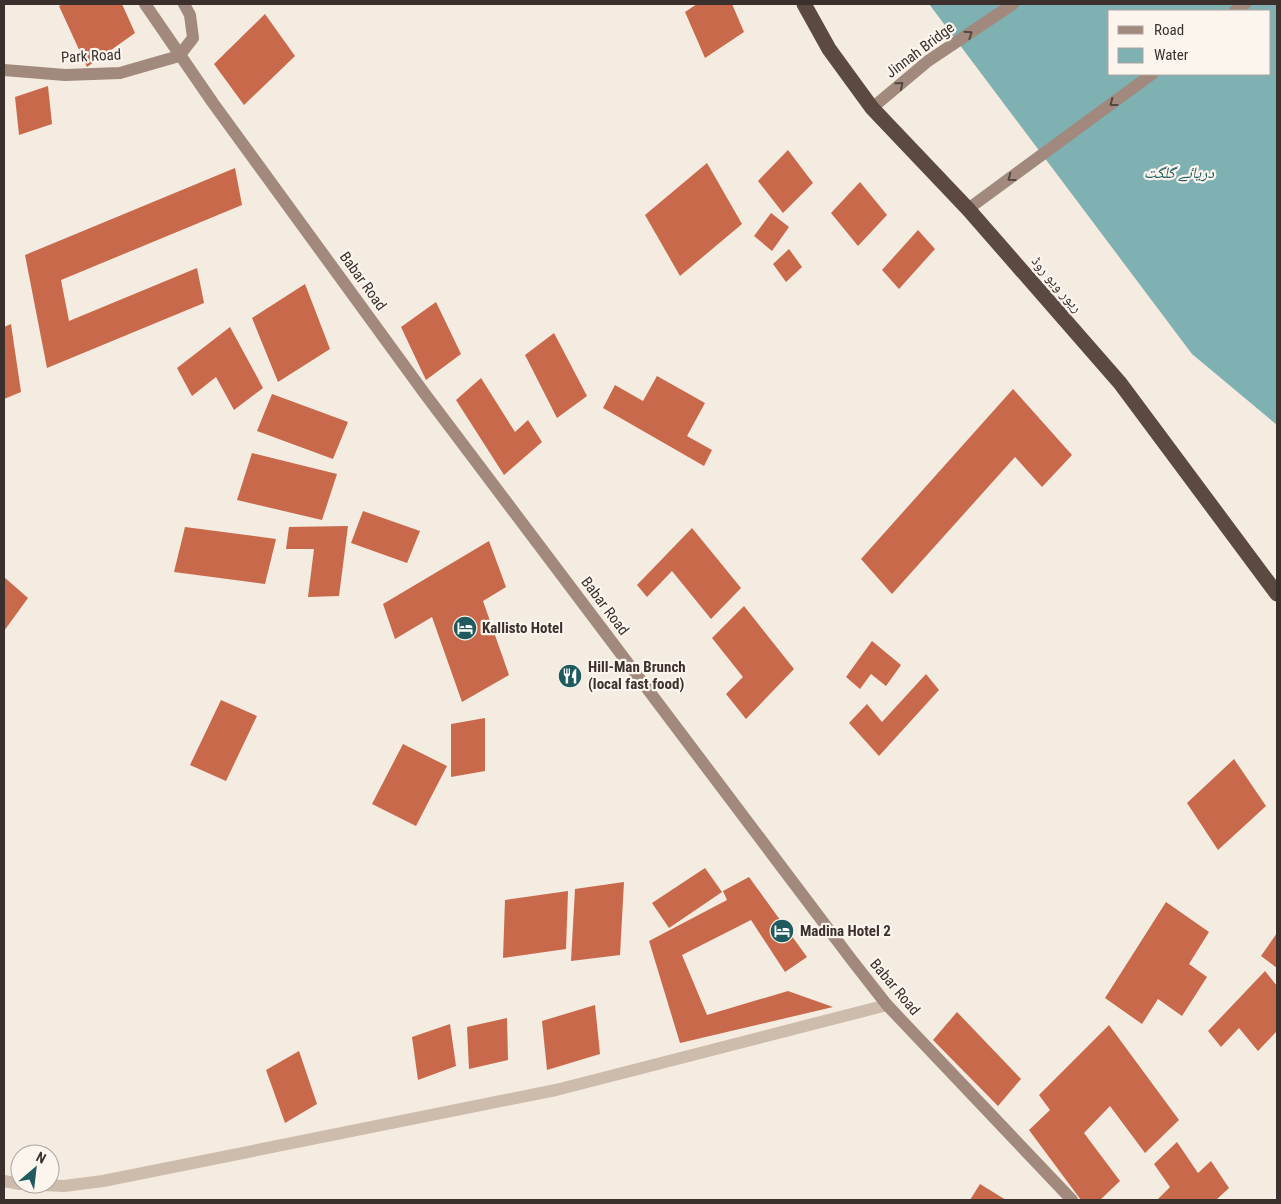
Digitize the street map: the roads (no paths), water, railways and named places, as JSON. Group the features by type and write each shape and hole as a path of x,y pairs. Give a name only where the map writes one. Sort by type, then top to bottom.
{"highway":[{"name":"ریور ویو روڈ","path":"804,4 829,49 872,108 968,209 1120,383 1277,594"}],"street":[{"name":"Babar Road","path":"145,4 179,56 425,394 887,1005 1072,1200"},
{"path":"179,56 193,38 190,15 184,4"},
{"name":"Jinnah Bridge","path":"872,108 928,61 1013,4"},
{"name":"Park Road","path":"4,70 65,75 120,73 179,56"},
{"path":"968,209 1151,75"},
{"path":"60,1186 103,1181 546,1092 887,1005"}],"water":[{"name":"دریائے گلگت","path":"929,4 1277,4 1277,425 1192,354"}],"place":[{"name":"Kallisto Hotel","path":"465,628"},
{"name":"Hill-Man Brunch (local fast food)","path":"570,676"},
{"name":"Madina Hotel 2","path":"782,931"}]}
